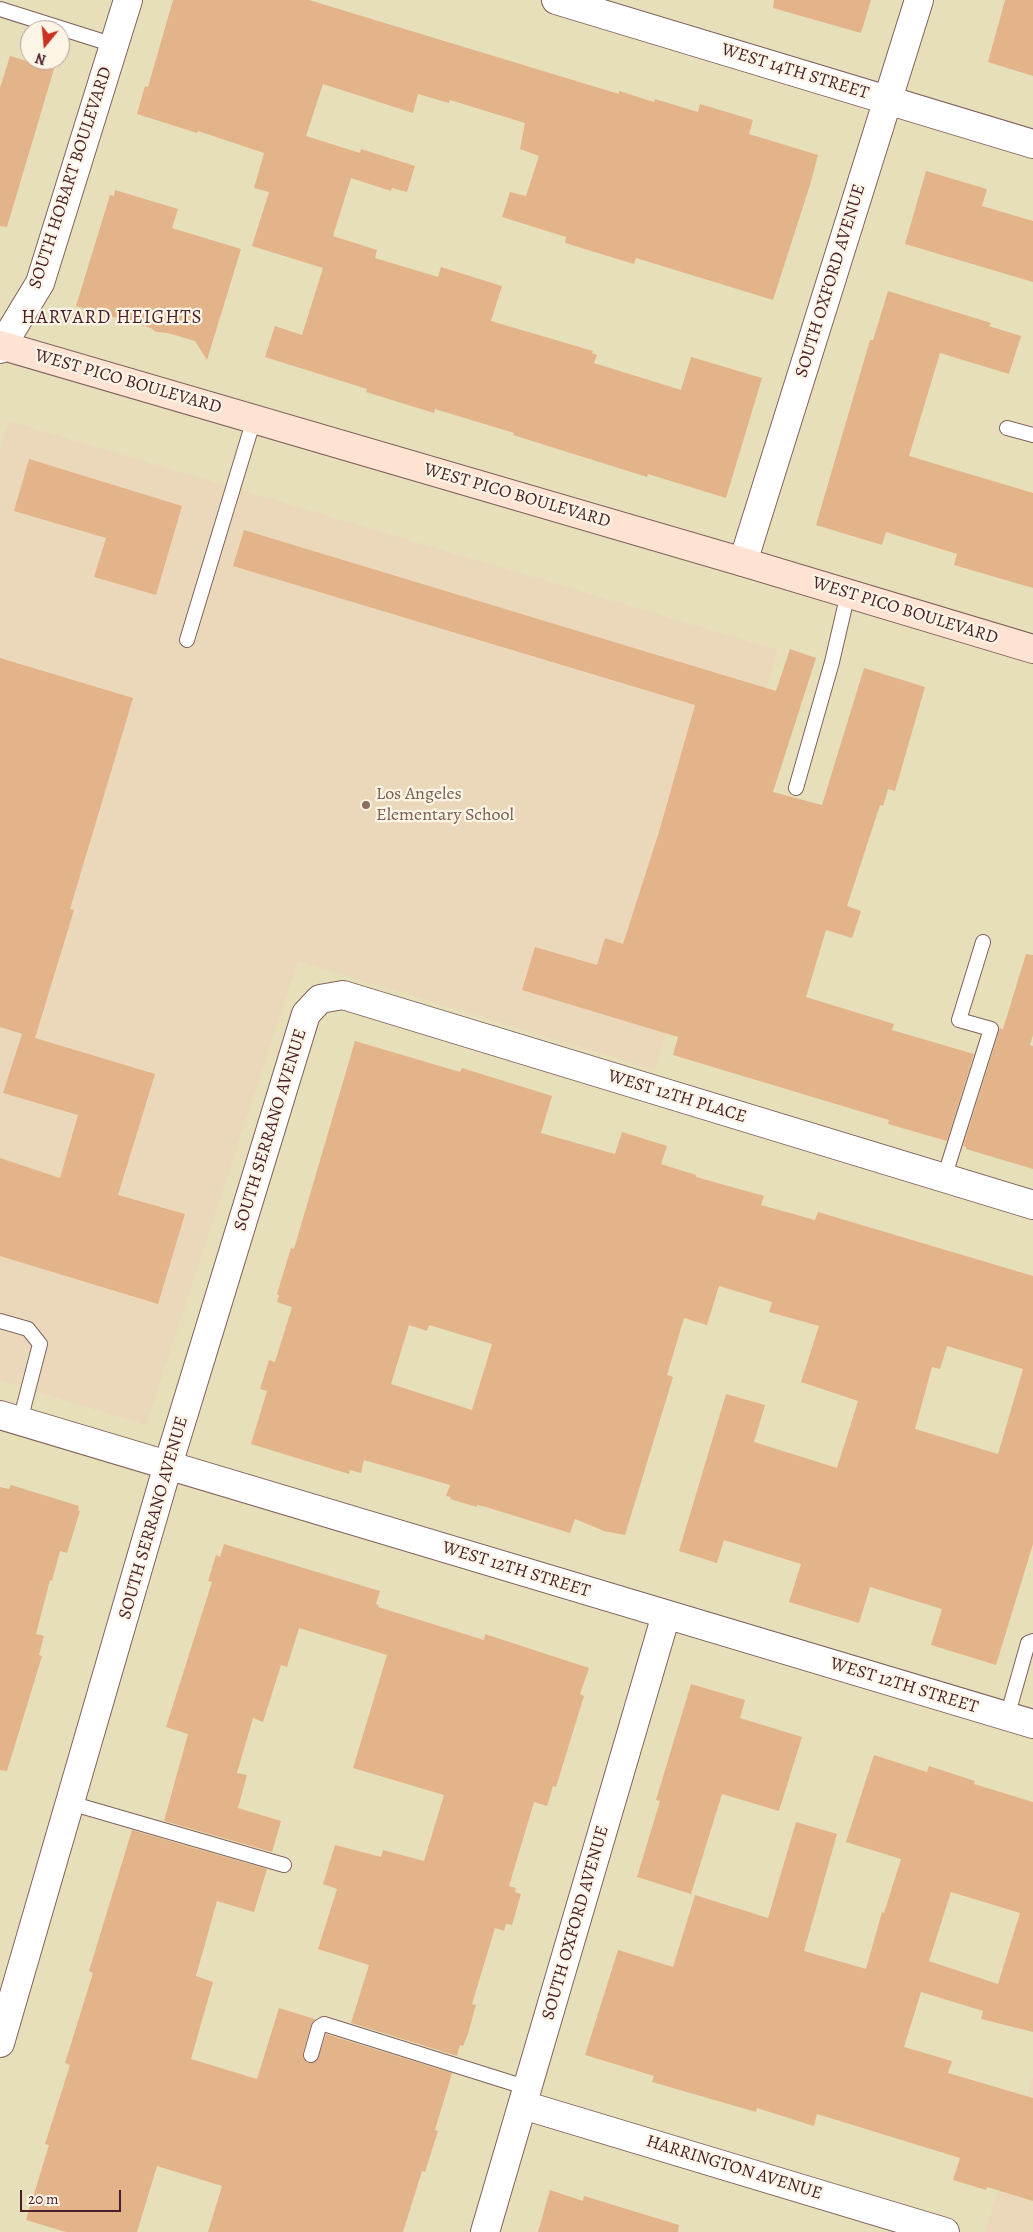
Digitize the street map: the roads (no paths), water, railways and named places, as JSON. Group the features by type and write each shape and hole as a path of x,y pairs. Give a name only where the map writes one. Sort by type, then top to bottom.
{"main road":[{"name":"WEST PICO BOULEVARD","path":"1,346 743,562 1033,649"}],"street":[{"name":"SOUTH HOBART BOULEVARD","path":"1,346 40,283 128,0"},
{"name":"WEST 14TH STREET","path":"556,0 1033,144"},
{"name":"SOUTH OXFORD AVENUE","path":"743,562 920,0"},
{"name":"WEST 12TH PLACE","path":"320,999 343,995 1033,1206"},
{"name":"SOUTH SERRANO AVENUE","path":"0,2043 168,1466 306,1014 320,999"},
{"name":"WEST 12TH STREET","path":"10,1418 1033,1724"},
{"name":"SOUTH OXFORD AVENUE","path":"485,2232 666,1614"},
{"name":"HARRINGTON AVENUE","path":"526,2097 945,2232"}],"lane":[{"path":"0,9 114,45"},
{"path":"187,640 254,419"},
{"path":"1007,428 1033,435"},
{"path":"796,788 832,662 848,594"},
{"path":"944,1178 991,1029 959,1020 983,942"},
{"path":"0,1320 28,1329 40,1344 10,1418"},
{"path":"1007,1717 1028,1643 1033,1641"},
{"path":"70,1803 284,1865"},
{"path":"311,2055 319,2027 324,2024 526,2097"}],"place":[{"name":"Los Angeles Elementary School","path":"366,805"}],"district":[{"name":"HARVARD HEIGHTS","path":"112,318"}]}
